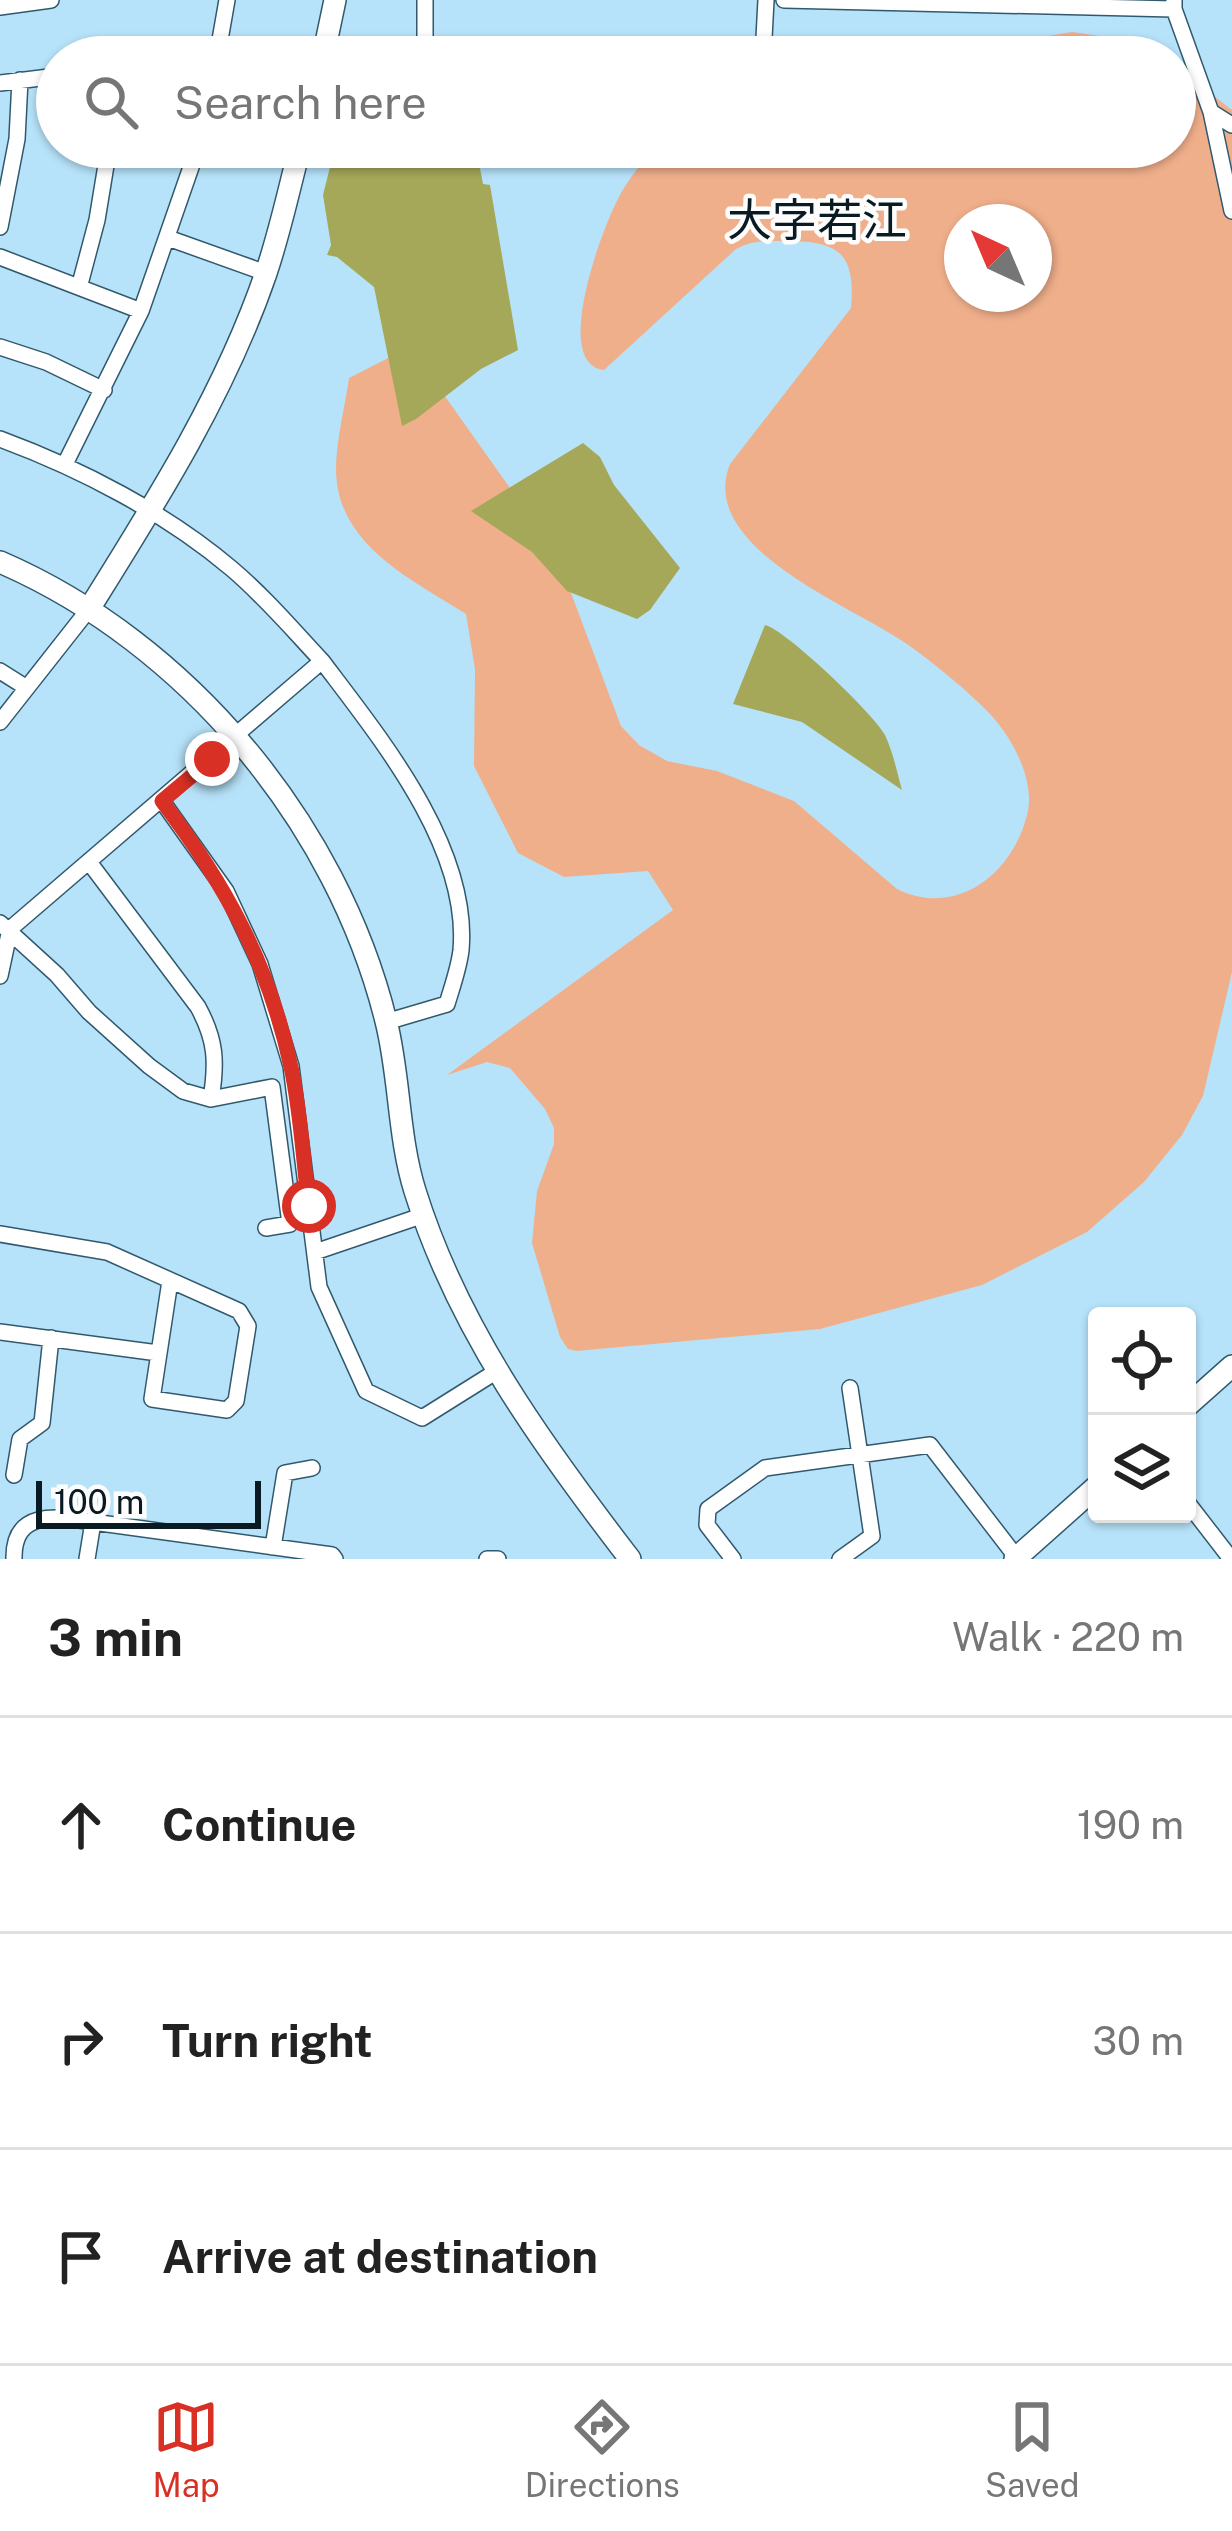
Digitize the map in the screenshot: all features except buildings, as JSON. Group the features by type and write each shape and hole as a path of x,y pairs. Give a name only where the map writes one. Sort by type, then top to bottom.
{"street":[{"path":"0,7 51,0"},
{"path":"221,36 227,0"},
{"path":"327,36 334,0"},
{"path":"425,0 425,36"},
{"path":"764,36 766,0"},
{"path":"784,0 1174,4 1185,36"},
{"path":"1196,70 1232,211"},
{"path":"0,83 36,78"},
{"path":"0,227 17,140 20,80"},
{"path":"1210,112 1232,125"},
{"path":"80,284 106,168"},
{"path":"65,464 141,311 191,168"},
{"path":"0,722 89,609 190,442 266,273 294,168"},
{"path":"168,238 266,273"},
{"path":"0,257 141,311"},
{"path":"0,346 104,390"},
{"path":"0,439 65,464 231,568 322,661 376,733 412,791 453,877 461,951 447,1004 386,1022"},
{"path":"0,562 89,609 162,666 238,738 283,796 340,894 362,944 386,1022 413,1188 459,1302 571,1483 630,1559"},
{"path":"0,976 5,926 238,738 322,661"},
{"path":"0,671 27,688"},
{"path":"162,801 226,891 260,964 291,1066 319,1287 365,1391 422,1418 497,1370"},
{"path":"89,862 198,1007 212,1033 218,1062 211,1099"},
{"path":"5,926 89,1012 148,1066 183,1090 211,1099 272,1087 290,1224 266,1228"},
{"path":"315,1252 424,1215"},
{"path":"0,1234 107,1252 239,1311 248,1326 236,1401 227,1410 152,1399 170,1281"},
{"path":"0,1332 158,1353"},
{"path":"14,1474 20,1439 42,1423 51,1339"},
{"path":"1196,1398 1232,1366"},
{"path":"839,1559 872,1536 850,1388"},
{"path":"733,1559 707,1526 708,1510 765,1468 930,1445 1016,1558 1088,1494"},
{"path":"273,1547 284,1474 312,1468"},
{"path":"1196,1513 1231,1557"},
{"path":"14,1559 14,1548 28,1524 48,1515 335,1559"},
{"path":"87,1559 93,1522"},
{"path":"487,1559 498,1559"}],"shaded area":[{"path":"1072,32 1099,36 1048,36"},
{"path":"1196,82 1232,110 1232,972 1203,1096 1182,1135 1144,1182 1087,1232 982,1285 820,1329 576,1351 568,1349 560,1337 532,1243 537,1191 554,1144 554,1128 545,1109 510,1068 487,1062 447,1075 673,910 648,871 564,877 518,853 474,766 475,669 466,614 381,557 349,519 340,496 336,459 349,378 398,353 432,378 556,553 621,726 639,745 667,761 717,771 794,801 897,889 919,897 960,894 995,872 1020,837 1029,802 1014,748 991,715 907,644 818,592 757,548 736,522 726,494 730,464 851,308 846,262 818,243 765,241 742,246 604,370 589,362 581,344 581,319 594,261 621,193 638,168 1196,168"},
{"path":"330,168 480,168 483,184 490,185 518,350 481,369 402,426 374,287 337,257 327,255 331,245 323,195"},
{"path":"583,443 600,457 614,485 680,568 650,610 637,619 567,591 532,552 471,511"},
{"path":"765,625 809,656 878,724 902,790 802,722 733,704"}],"district":[{"name":"大字若江","path":"817,219"}],"route":[{"path":"212,759 162,801 226,891 260,964 291,1066 309,1206"}]}
